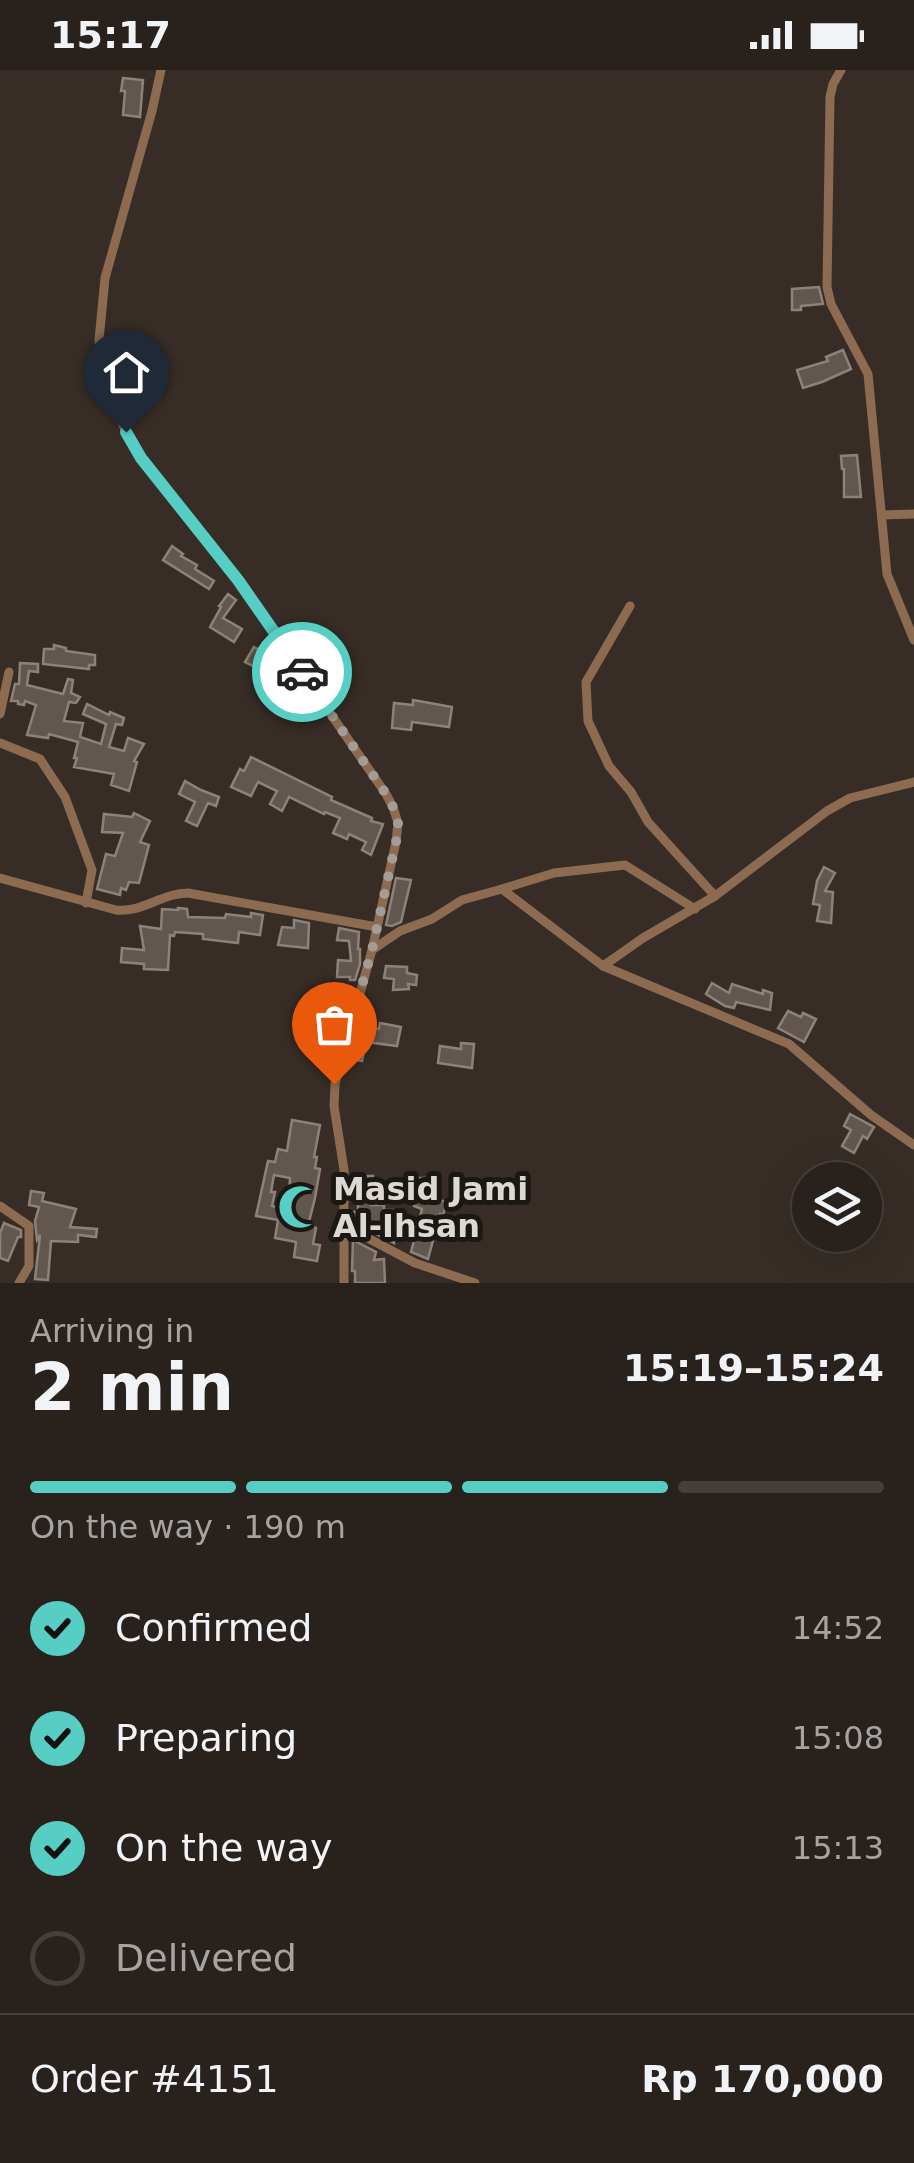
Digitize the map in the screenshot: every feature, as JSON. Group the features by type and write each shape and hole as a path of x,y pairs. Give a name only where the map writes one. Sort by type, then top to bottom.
{"street":[{"path":"162,70 106,278 100,340 102,373 141,458 238,580 393,807 398,823 372,950 334,1084 344,1170 344,1283"},
{"path":"841,70 830,98 827,287 831,304 868,374 888,580 914,640"},
{"path":"882,515 914,514"},
{"path":"630,606 586,682 588,721 609,766 631,792 648,822 715,896"},
{"path":"0,714 9,672"},
{"path":"0,743 40,759 66,798 92,870 86,902"},
{"path":"603,966 715,896 850,798 914,782"},
{"path":"372,950 462,900 554,873 626,865 695,909"},
{"path":"0,878 129,911 188,892 377,926"},
{"path":"502,889 603,966 788,1044 871,1115 914,1144"},
{"path":"0,1206 27,1223 30,1230 29,1266 19,1283"},
{"path":"343,1228 415,1264 475,1283"}],"building":[{"path":"123,78 143,80 140,117 123,115"},
{"path":"819,287 823,304 792,310 792,289"},
{"path":"843,350 851,369 803,388 797,370 828,361 826,357"},
{"path":"857,455 861,497 844,497 841,456"},
{"path":"172,546 214,581 209,589 163,560"},
{"path":"228,594 236,600 223,618 242,629 234,642 210,627"},
{"path":"54,645 95,655 95,665 89,665 89,669 43,664 44,649 54,649"},
{"path":"254,647 283,663 275,677 245,662"},
{"path":"20,663 38,664 38,672 29,671 27,685 63,694 68,679 73,680 71,693 80,697 76,703 69,702 64,721 83,723 80,737 101,744 106,724 83,714 87,704 124,718 122,725 116,724 109,747 124,751 128,738 144,744 134,761 137,762 129,791 111,785 114,774 74,767 78,742 49,734 48,738 27,735 36,705 11,701 15,684 19,684"},
{"path":"413,700 452,707 449,727 412,722 411,730 392,728 394,703 413,705"},
{"path":"251,757 383,824 371,855 362,850 366,842 349,834 347,839 333,833 340,818 289,797 282,811 270,804 277,791 258,782 251,796 231,787"},
{"path":"185,781 219,797 216,806 208,803 197,826 186,821 195,802 179,794"},
{"path":"134,813 150,821 140,842 149,845 139,883 129,882 126,890 121,888 120,895 97,889 106,854 115,856 123,833 102,832 104,814 132,817"},
{"path":"824,867 835,873 825,891 833,892 831,923 817,921 820,905 813,904"},
{"path":"396,878 411,880 401,922 392,926 386,925"},
{"path":"162,909 187,909 188,917 263,915 260,935 239,932 238,943 175,932 170,935 168,970 144,969 144,964 121,962 122,948 144,950 140,926 161,929"},
{"path":"294,920 309,923 308,948 278,945 282,927 294,928"},
{"path":"339,928 359,932 360,964 355,980 337,977 338,960 351,961 349,941 337,940"},
{"path":"386,966 407,967 407,973 417,975 416,985 393,990 394,979 384,978"},
{"path":"712,983 729,993 732,984 772,993 770,1010 736,1002 734,1008 725,1006 706,994"},
{"path":"788,1011 816,1019 804,1042 778,1028"},
{"path":"380,1023 401,1027 397,1046 366,1042 362,1061 352,1059 360,1025 379,1029"},
{"path":"461,1043 474,1044 472,1068 438,1063 440,1046 461,1049"},
{"path":"850,1114 874,1127 867,1139 863,1136 854,1153 842,1146 851,1130 844,1126"},
{"path":"292,1120 320,1125 314,1157 315,1168 320,1169 315,1198 309,1222 297,1223 316,1228 313,1244 320,1245 317,1261 294,1257 296,1242 275,1238 278,1220 256,1216 268,1161 275,1162 278,1149 287,1151","holes":["274,1175 290,1178 288,1209 272,1206"]},
{"path":"352,1176 373,1176 371,1205 403,1210 403,1223 396,1223 394,1243 365,1228 366,1222 352,1222 352,1212 358,1212 358,1188 352,1188"},
{"path":"414,1178 429,1178 429,1185 438,1188 434,1199 447,1202 428,1259 411,1252 422,1209 414,1206 419,1188 414,1187"},
{"path":"31,1191 44,1193 42,1201 76,1209 70,1227 97,1229 96,1237 78,1235 78,1242 51,1241 48,1280 35,1279 40,1235 37,1240 35,1221 39,1207 29,1205"},
{"path":"4,1223 21,1230 8,1261 0,1258"},
{"path":"353,1240 376,1252 374,1260 384,1259 385,1283 355,1283"}],"way so far":[{"path":"302,672 386,794 398,823 372,950 334,1084"}],"place":[{"name":"Masid Jami Al-Ihsan","path":"300,1207"}],"route":[{"path":"126,432 141,458 238,580 302,672"}]}
